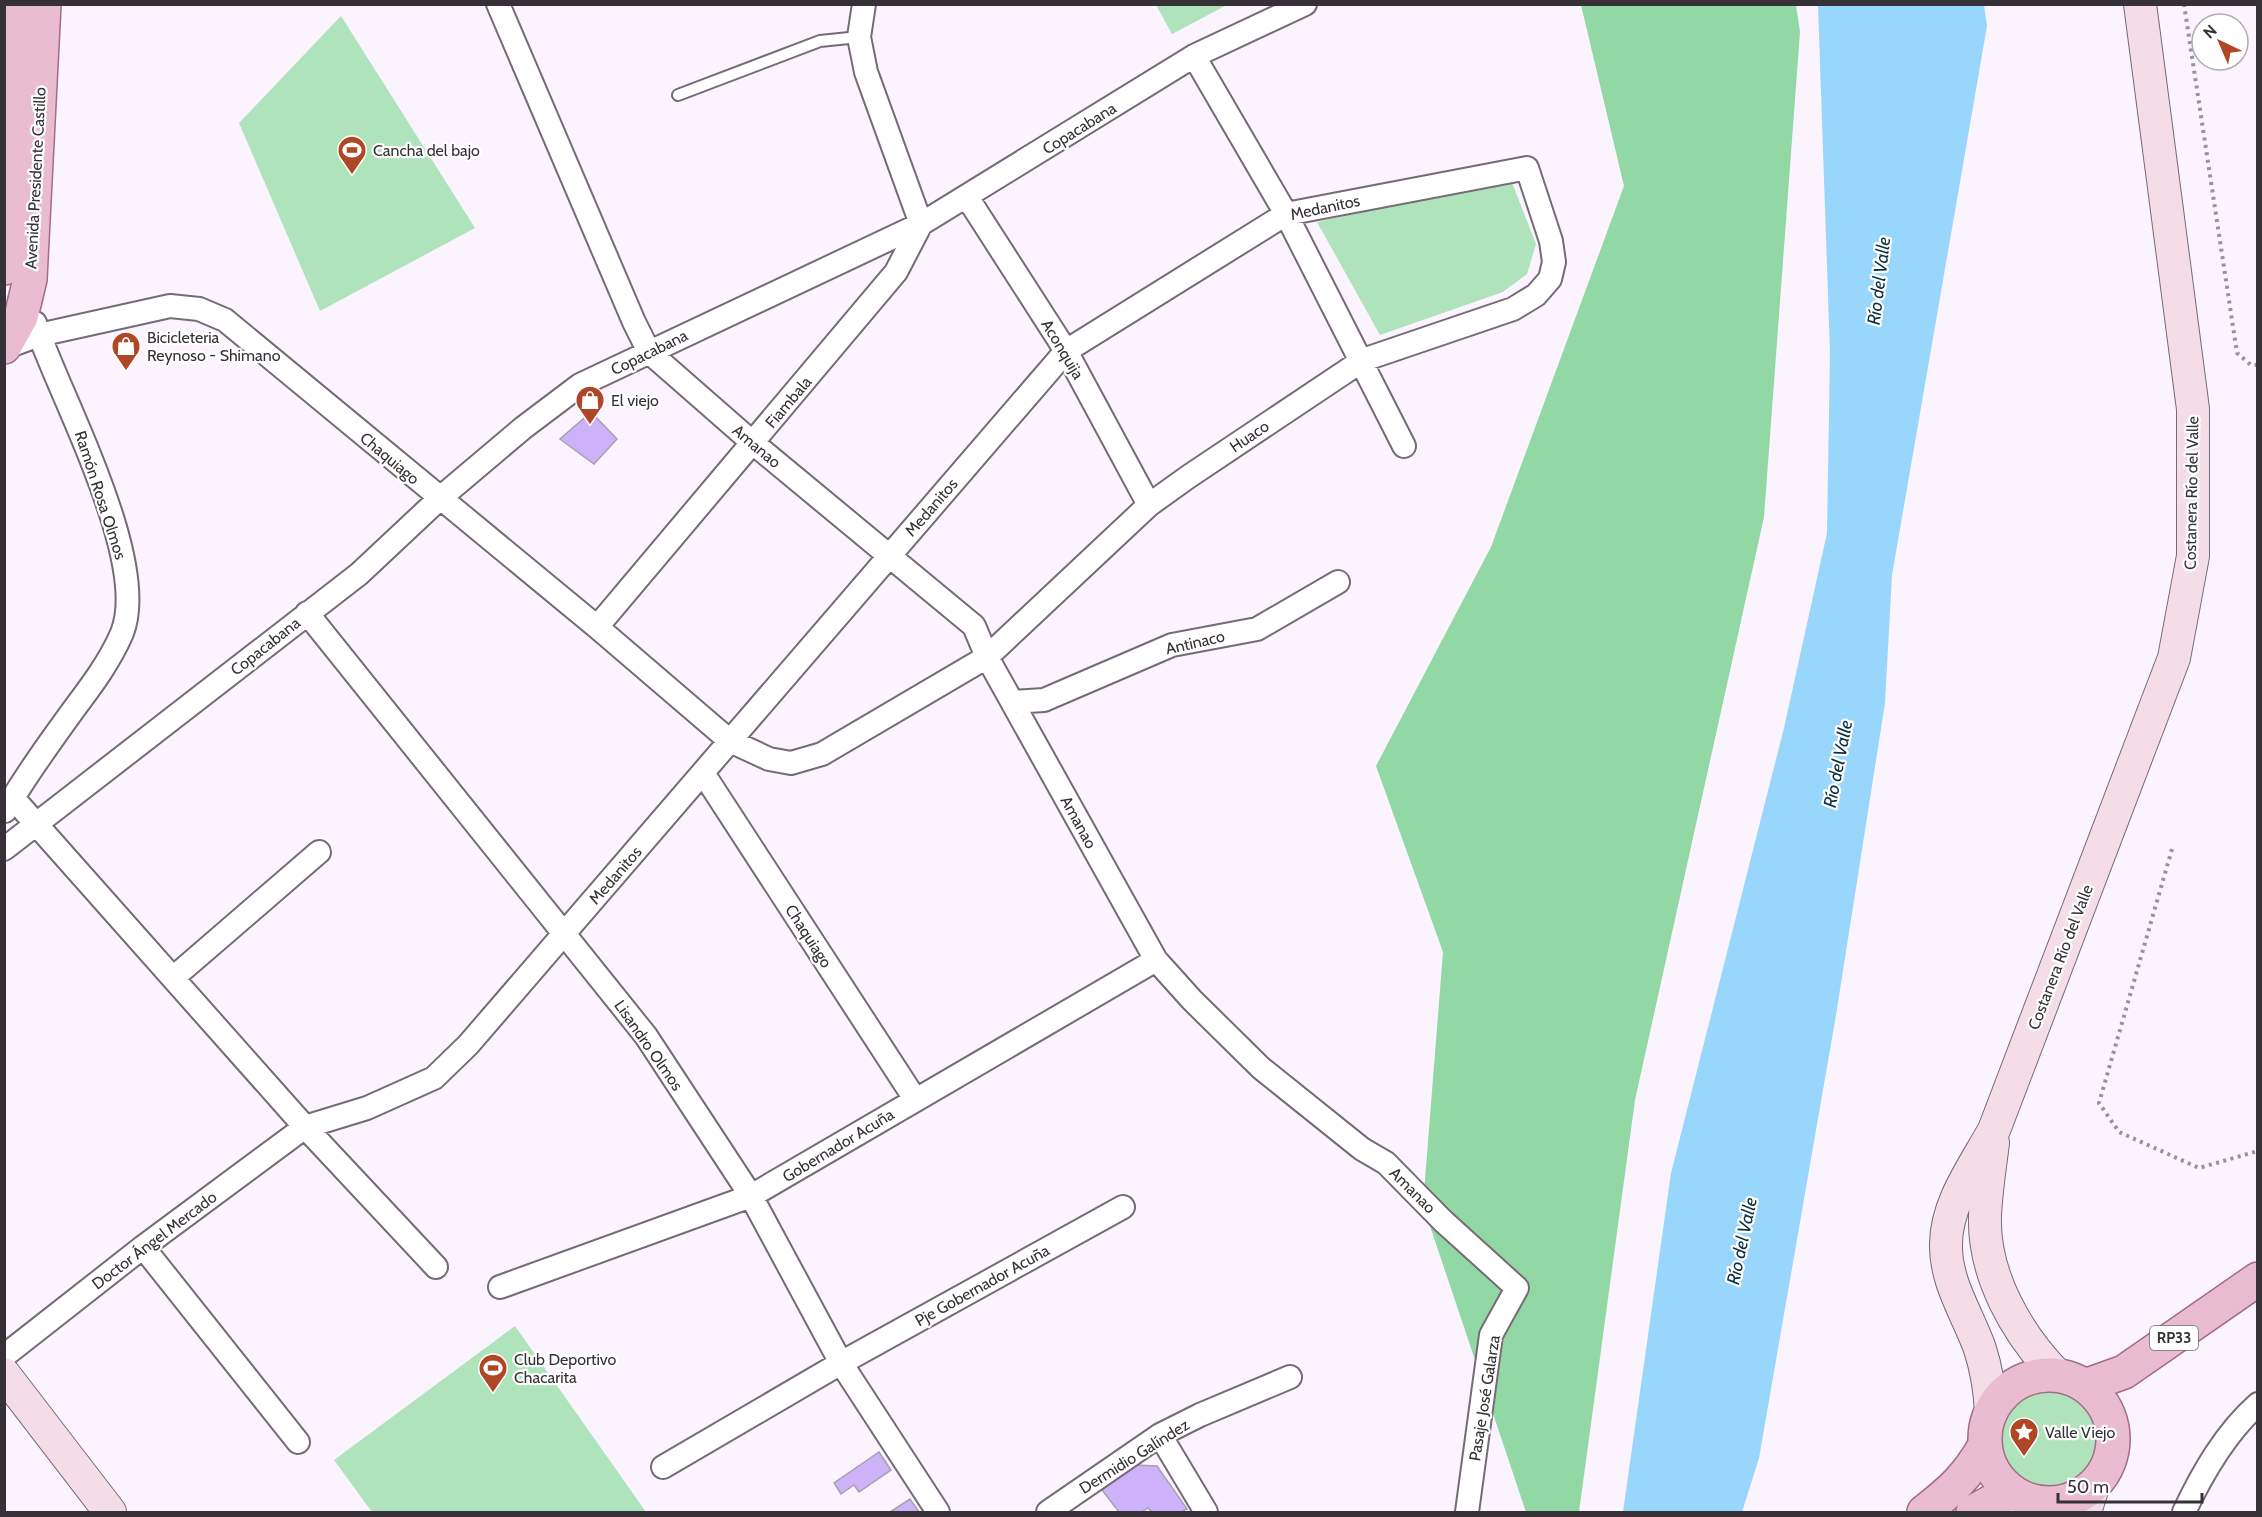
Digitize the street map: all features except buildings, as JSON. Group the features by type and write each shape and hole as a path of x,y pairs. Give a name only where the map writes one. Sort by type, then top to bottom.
{"main road":[{"name":"Avenida Presidente Castillo","path":"4,268 15,4"},
{"name":"Avenida Presidente Castillo","path":"4,347 21,317 30,279 44,4"},
{"name":"Costanera Río del Valle","path":"1991,1413 1989,1381 1980,1349 1947,1269 1946,1242 1956,1197 1994,1130 2174,658 2193,556 2193,409 2140,4"},
{"name":"Costanera Río del Valle","path":"1994,1130 1985,1218 1989,1256 1996,1281 2022,1333 2037,1355 2071,1381"},
{"name":"RP33","path":"2258,1279 2124,1372 2071,1381 2026,1379 2012,1387 2000,1398 1991,1413 1986,1429 1985,1445 1993,1471 2017,1500 2062,1503 2079,1497 2089,1499 2111,1457 2113,1430 2128,1396 2144,1379 2258,1300"},
{"path":"4,1374 110,1512"},
{"name":"RP33","path":"2071,1381 2102,1402 2113,1430"},
{"name":"RP33","path":"1924,1512 1972,1470 1985,1445"},
{"path":"1973,1512 2017,1500"}],"street":[{"path":"498,4 634,322 649,352"},
{"path":"864,4 859,37 866,72 921,225"},
{"name":"Copacabana","path":"4,849 359,574 439,499 523,428 580,385 921,225 1194,56 1305,4"},
{"path":"1194,56 1286,214 1363,360 1404,446"},
{"name":"Medanitos","path":"305,1126 367,1108 434,1078 468,1046 888,555 1066,351 1286,214 1527,168 1551,240 1554,262 1550,279"},
{"name":"Aconquija","path":"967,197 1066,351 1149,506"},
{"name":"Fiambala","path":"597,627 896,272 921,225"},
{"name":"Huaco","path":"987,657 1149,506 1363,360 1513,309 1536,296 1550,279"},
{"name":"Ramón Rosa Olmos","path":"8,805 23,779 107,663 123,630 128,596 123,561 90,452 39,335 27,297"},
{"name":"Chaquiago","path":"4,347 39,335 170,306 199,309 225,320 439,499 597,627 730,741"},
{"name":"Amanao","path":"649,352 753,443 974,626 987,657 1156,960 1192,1000 1261,1068 1362,1149 1386,1163 1443,1221 1517,1288"},
{"name":"Antinaco","path":"1013,702 1044,700 1172,645 1257,629 1338,582"},
{"name":"Lisandro Olmos","path":"307,613 646,1036 751,1197 841,1363 938,1512"},
{"path":"730,741 769,759 791,763 822,754 987,657"},
{"name":"Chaquiago","path":"703,772 915,1099"},
{"path":"8,805 37,825 305,1126 436,1267"},
{"path":"173,978 320,852"},
{"name":"Gobernador Acuña","path":"500,1287 751,1197 1156,960"},
{"name":"Doctor Ángel Mercado","path":"4,1356 143,1247 305,1126"},
{"name":"Pje Gobernador Acuña","path":"663,1467 841,1363 1123,1207"},
{"path":"143,1247 298,1442"},
{"name":"Pasaje José Galarza","path":"1467,1512 1491,1335 1517,1288"},
{"name":"Dermidio Galíndez","path":"1048,1512 1160,1435 1200,1415 1290,1377"},
{"path":"2184,1512 2199,1479 2244,1417 2258,1404"},
{"path":"1160,1435 1206,1512"}],"lane":[{"path":"678,95 820,41 859,37"}],"path":[{"path":"2184,4 2237,352 2251,365 2258,365"},
{"path":"2172,849 2099,1103 2119,1132 2199,1168 2258,1151"}],"green space":[{"path":"1156,5 1227,5 1172,34"},
{"path":"1581,5 1796,5 1800,32 1764,517 1635,1100 1579,1512 1526,1512 1423,1205 1443,952 1376,766 1491,547 1624,186"},
{"name":"Cancha del bajo","path":"341,16 475,228 320,311 239,123"},
{"path":"1511,180 1536,244 1527,274 1503,292 1380,335 1317,222"},
{"name":"Club Deportivo Chacarita","path":"515,1326 646,1512 372,1512 334,1460"},
{"path":"2049,1391 2068,1395 2084,1405 2094,1421 2098,1440 2094,1459 2084,1475 2068,1485 2049,1489 2030,1485 2014,1475 2004,1459 2000,1440 2004,1421 2014,1405 2030,1395"}],"water":[{"name":"Río del Valle","path":"1818,5 1984,5 1987,26 1892,575 1885,703 1836,1015 1759,1458 1742,1512 1623,1512 1671,1173 1784,728 1827,533 1830,353"}],"place":[{"name":"Cancha del bajo","path":"352,176"},
{"name":"Bicicleteria Reynoso - Shimano","path":"126,372"},
{"name":"El viejo","path":"590,426"},
{"name":"Club Deportivo Chacarita","path":"493,1394"},
{"name":"Valle Viejo","path":"2024,1458"}]}
